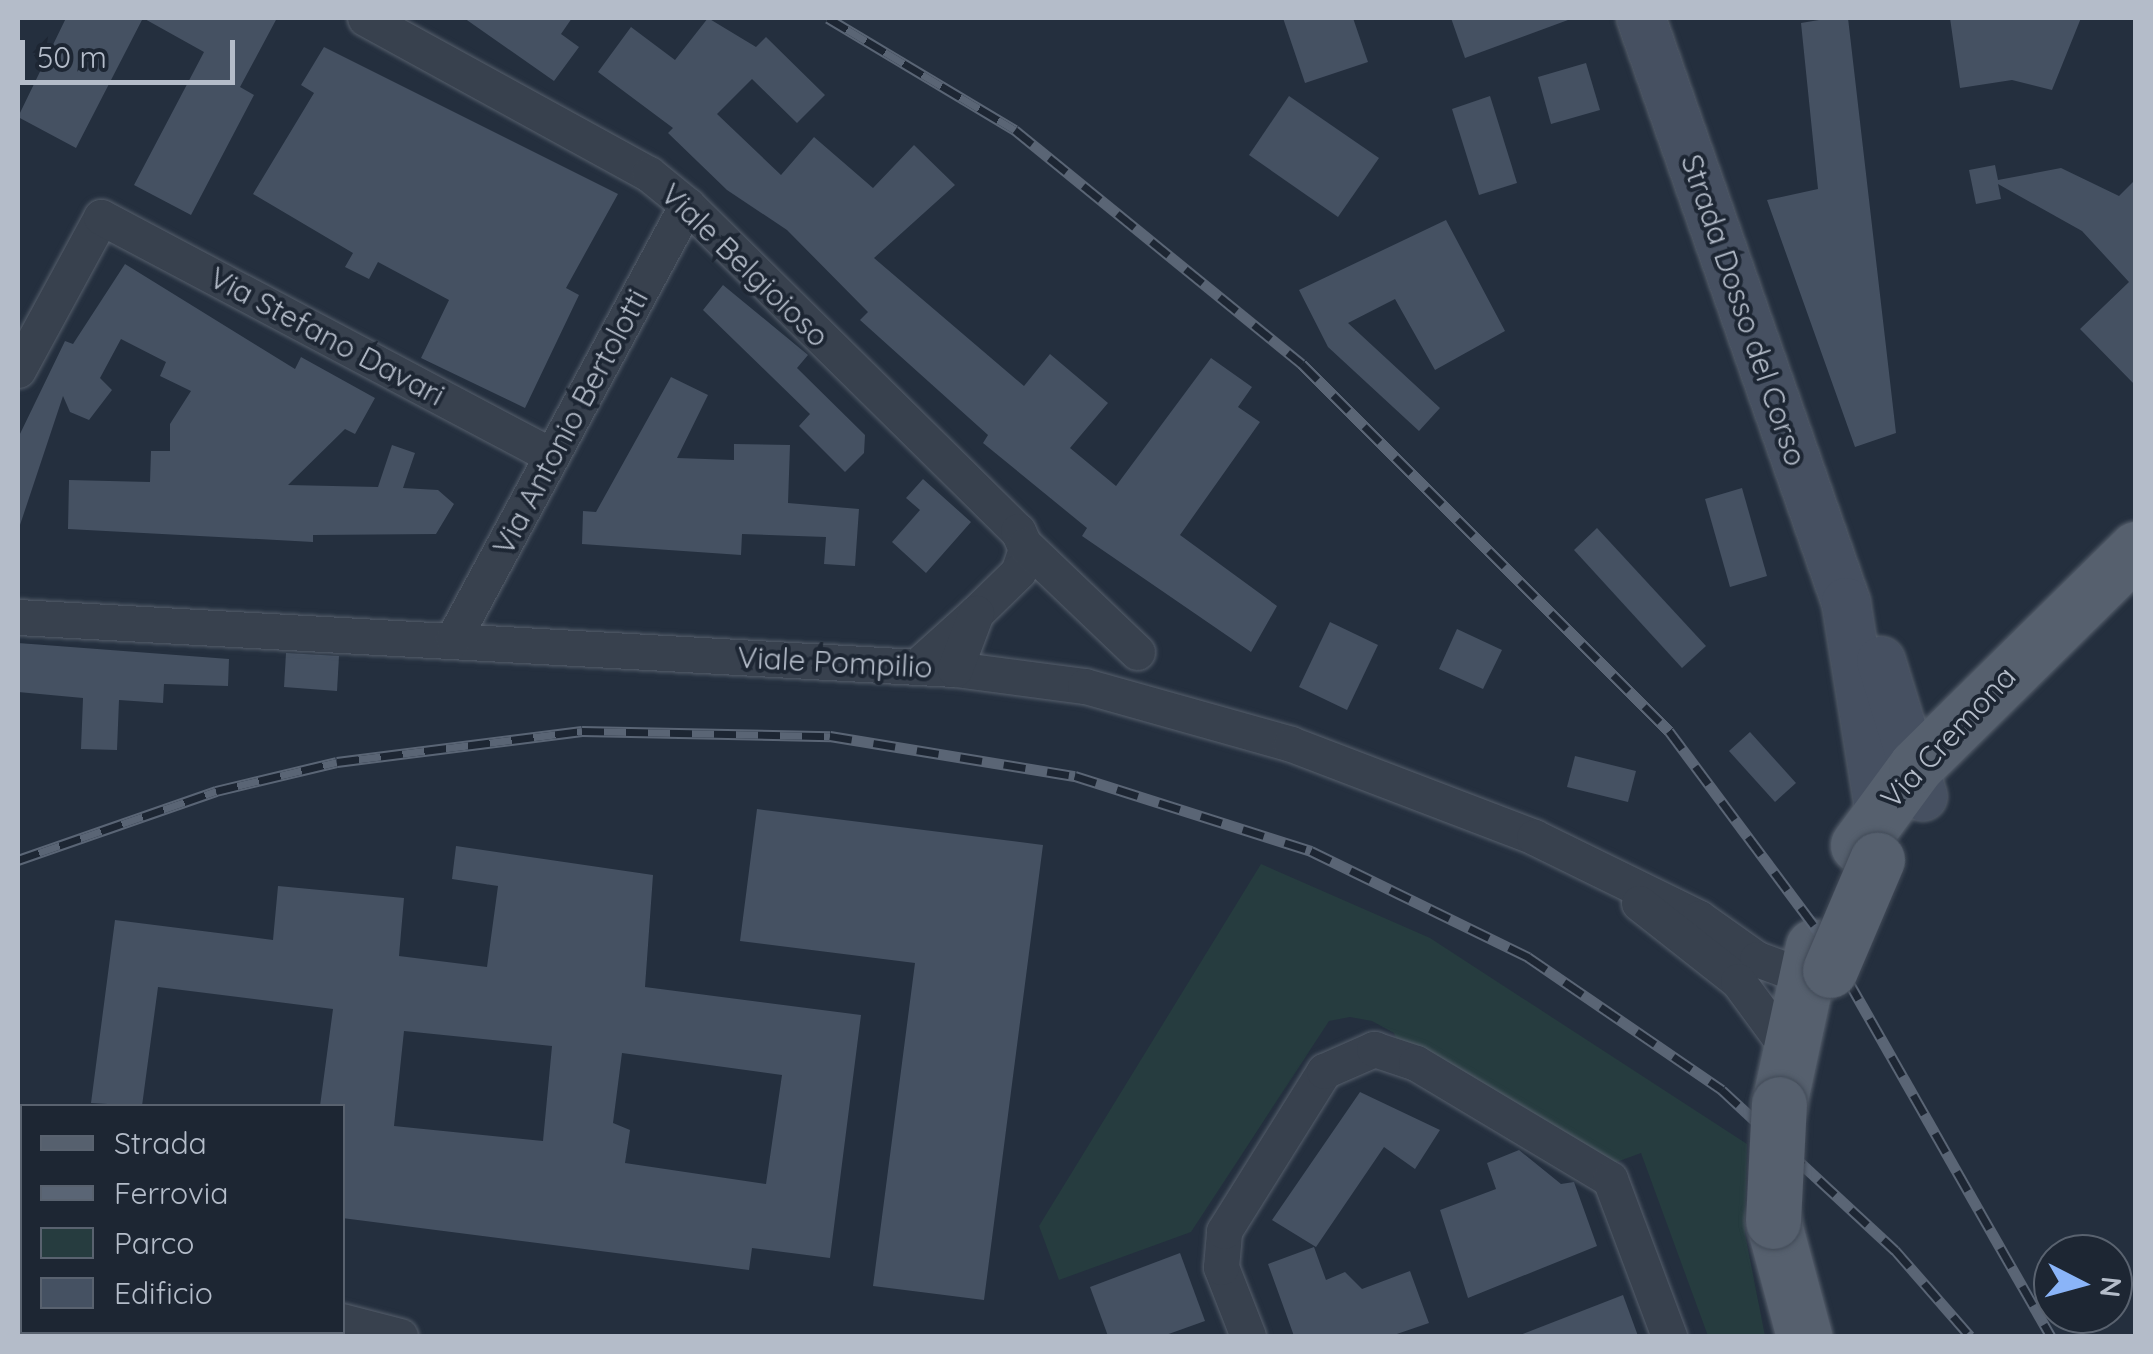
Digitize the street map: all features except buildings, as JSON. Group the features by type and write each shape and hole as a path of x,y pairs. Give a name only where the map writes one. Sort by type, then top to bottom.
{"main road":[{"name":"Strada Dosso del Corso","path":"1641,18 1846,602 1873,642 1926,776"},
{"name":"Via Cremona","path":"1791,1112 1785,1046 1817,969 1926,776 2136,549"},
{"name":"Via Cremona","path":"1926,776 2136,573"},
{"name":"Via Cremona","path":"1799,1324 1783,1223 1791,1112 1817,969"}],"street":[{"name":"Viale Belgioioso","path":"365,18 649,174 687,205 1021,558 1066,584 1137,652"},
{"name":"Via Antonio Bertolotti","path":"452,639 687,205"},
{"name":"Via Stefano Davari","path":"18,370 101,216 552,456"},
{"path":"916,667 976,613 1021,558"},
{"path":"955,670 976,613"},
{"name":"Viale Pompilio","path":"18,617 916,667 1085,686 1292,744 1534,837 1616,882 1817,969"},
{"name":"Viale Pompilio","path":"1616,882 1738,981 1785,1046"},
{"path":"1248,1336 1220,1267 1224,1231 1324,1071 1354,1054 1374,1049 1416,1063 1610,1179 1669,1336"},
{"path":"345,1322 400,1336"}],"green space":[{"path":"1261,864 1430,938 1747,1144 1745,1234 1765,1336 1708,1336 1641,1153 1611,1164 1399,1048 1394,1033 1372,1021 1350,1017 1329,1021 1191,1232 1059,1280 1039,1226"}],"railway":[{"path":"828,18 1015,130 1302,364 1669,731 1826,942 2051,1336"},
{"path":"18,860 216,791 337,762 582,731 830,736 1075,776 1311,851 1528,957 1722,1090 1895,1250 1970,1336"}]}
